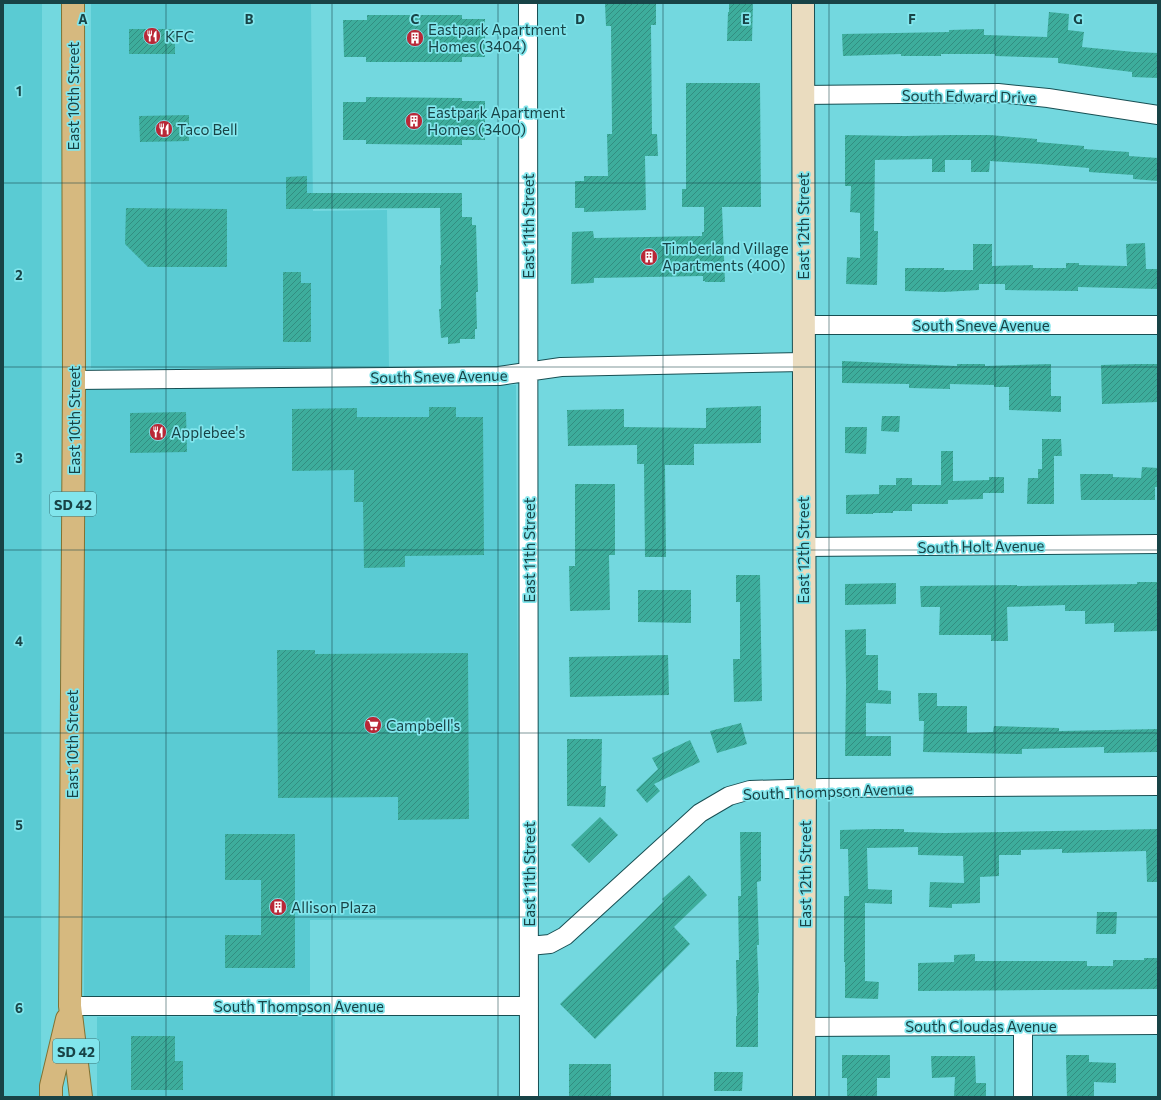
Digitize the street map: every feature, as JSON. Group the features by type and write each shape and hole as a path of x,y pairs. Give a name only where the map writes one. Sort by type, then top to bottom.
{"main road":[{"name":"East 10th Street","path":"73,3 74,380 70,1006 82,1097"},
{"name":"East 10th Street","path":"51,1097 51,1086 70,1006"}],"street":[{"name":"East 11th Street","path":"528,3 529,1097"},
{"name":"East 12th Street","path":"803,3 803,548 805,788 804,1097"},
{"name":"South Edward Drive","path":"802,94 998,93 1048,98 1158,114"},
{"name":"South Sneve Avenue","path":"803,325 1158,325"},
{"name":"South Sneve Avenue","path":"74,380 499,376 561,367 803,362"},
{"name":"South Holt Avenue","path":"803,548 1158,544"},
{"name":"South Thompson Avenue","path":"529,946 550,944 565,936 700,812 729,796 750,790 805,788 1158,786"},
{"name":"South Thompson Avenue","path":"70,1006 529,1006"},
{"name":"South Cloudas Avenue","path":"804,1027 1158,1024"},
{"path":"1023,1026 1023,1097"}],"shaded area":[{"path":"3,3 42,3 41,1097 3,1097"},
{"path":"91,3 311,3 313,211 387,210 389,370 91,368"},
{"path":"516,385 519,919 310,920 310,995 84,996 81,387"},
{"path":"335,1016 335,1097 97,1097 97,1017"}],"building":[{"path":"656,3 656,25 651,25 652,134 657,134 658,156 645,156 646,210 584,212 584,208 575,208 575,181 584,181 584,176 608,176 607,134 612,134 611,26 606,26 605,4"},
{"path":"729,3 753,3 752,41 727,41"},
{"path":"1049,12 1069,14 1068,30 1084,32 1082,47 1158,53 1158,78 1132,77 1132,72 1058,63 1058,58 995,56 995,54 941,54 941,56 901,56 901,54 843,56 842,34 949,32 949,30 984,29 984,35 1047,37"},
{"name":"Eastpark Apartment Homes (3404)","path":"367,15 462,15 462,19 485,19 485,57 462,57 462,62 366,62 366,57 344,57 343,20 367,20"},
{"name":"KFC","path":"129,29 175,29 175,54 129,54"},
{"path":"686,83 760,83 761,207 722,207 725,282 705,282 703,281 703,276 594,278 593,283 571,284 572,232 593,231 594,238 702,236 702,232 704,232 704,207 682,207 682,189 686,189"},
{"name":"Eastpark Apartment Homes (3400)","path":"366,97 462,98 462,101 485,101 485,140 462,140 462,145 366,144 366,140 343,140 343,102 366,102"},
{"name":"Taco Bell","path":"189,115 189,141 140,142 139,116"},
{"path":"845,135 990,135 1037,139 1037,142 1084,146 1084,149 1129,152 1129,156 1158,158 1158,181 1133,179 1133,175 1089,172 1089,168 1040,164 990,161 989,172 971,172 971,160 945,160 945,172 932,172 932,159 875,160 874,231 878,231 877,285 846,284 847,257 860,258 860,213 850,212 851,186 845,186"},
{"path":"307,176 307,193 462,193 462,217 472,217 472,225 476,225 478,292 476,292 477,329 475,329 475,339 460,339 460,343 448,344 448,337 441,338 439,309 441,309 440,208 286,209 286,177"},
{"path":"126,208 227,209 227,267 148,267 125,244"},
{"path":"1145,243 1146,269 1158,269 1158,289 1078,287 1078,291 1005,290 1005,284 979,284 979,290 943,292 905,291 905,268 973,270 973,244 992,244 992,266 1033,265 1033,268 1066,268 1066,263 1079,263 1079,265 1127,266 1126,244"},
{"path":"283,272 301,272 301,283 311,283 311,342 283,342"},
{"path":"842,361 957,366 957,364 985,364 985,366 1051,364 1051,396 1061,396 1061,412 1009,410 1009,387 994,387 994,385 950,384 950,389 909,388 909,384 842,383"},
{"path":"1158,364 1158,402 1102,404 1101,365"},
{"path":"761,406 761,443 694,444 694,465 665,465 666,557 645,557 644,464 637,464 637,445 568,446 567,410 624,409 624,427 706,428 706,408"},
{"path":"429,407 456,407 456,417 483,417 484,555 405,556 405,567 364,568 363,502 354,502 354,470 292,471 292,409 357,408 357,417 429,417"},
{"name":"Applebee's","path":"186,412 187,452 130,453 130,413"},
{"path":"882,416 900,416 899,432 881,431"},
{"path":"845,427 867,427 866,454 845,453"},
{"path":"1042,439 1061,439 1062,456 1054,456 1054,504 1027,504 1028,478 1038,478 1038,469 1042,469"},
{"path":"941,451 953,451 953,481 989,480 989,477 1004,477 1004,493 983,493 983,499 948,500 948,504 912,504 912,511 893,511 893,513 873,514 846,514 846,495 879,494 879,485 896,485 896,478 912,478 912,485 941,485"},
{"path":"1142,467 1158,468 1158,487 1155,487 1155,500 1081,500 1080,474 1113,474 1113,477 1141,478"},
{"path":"575,484 615,484 615,555 609,555 610,610 570,611 569,566 575,566"},
{"path":"736,575 760,575 762,701 734,702 733,659 740,659 740,602 736,602"},
{"path":"1137,582 1158,582 1158,631 1114,632 1114,623 1085,624 1085,611 1065,611 1065,605 1007,607 1008,641 991,641 991,635 939,635 940,607 921,607 920,586 1137,584"},
{"path":"896,583 896,604 845,605 845,584"},
{"path":"638,590 691,590 691,623 638,622"},
{"path":"866,629 866,655 878,655 878,690 891,691 891,704 866,703 866,736 891,736 891,756 845,756 845,630"},
{"name":"Campbell's","path":"277,650 315,650 315,654 468,653 469,819 398,820 398,797 278,798"},
{"path":"668,655 669,695 570,697 569,657"},
{"path":"918,693 937,693 937,706 967,706 967,733 993,732 994,726 1059,728 1059,731 1158,729 1158,752 1104,753 1104,747 1022,749 1022,754 923,752 924,721 919,721"},
{"path":"741,723 747,744 717,753 710,731"},
{"path":"567,739 602,739 601,786 606,786 605,807 567,806"},
{"path":"690,740 700,762 654,784 660,791 647,803 636,790 658,769 652,758"},
{"path":"600,817 618,835 589,863 571,845"},
{"path":"904,829 904,832 945,833 1158,829 1158,882 1147,882 1146,851 1062,853 1062,849 1021,850 1021,855 999,855 999,876 980,877 980,903 952,904 952,908 929,907 930,882 964,883 963,856 918,855 918,847 867,848 868,889 892,890 892,904 865,903 865,981 879,982 878,999 845,998 844,896 849,896 848,849 840,849 840,830"},
{"path":"740,832 761,832 761,881 757,882 759,945 757,945 759,993 758,1047 736,1047 736,960 739,960 738,896 741,896"},
{"name":"Allison Plaza","path":"225,834 295,834 295,968 225,968 225,935 261,935 261,880 225,880"},
{"path":"689,875 707,895 674,927 690,944 595,1039 560,1004 664,901 662,899"},
{"path":"1097,912 1117,912 1116,934 1096,934"},
{"path":"975,954 975,961 1087,961 1087,966 1113,966 1113,960 1144,960 1144,958 1158,958 1158,989 918,991 918,963 954,962 954,955"},
{"path":"131,1036 175,1036 175,1061 183,1061 183,1090 131,1090"},
{"path":"842,1055 890,1055 890,1078 877,1078 877,1097 847,1097 847,1078 842,1078"},
{"path":"1066,1055 1089,1055 1089,1062 1116,1063 1116,1083 1094,1082 1094,1097 1067,1097"},
{"path":"931,1056 975,1056 976,1083 986,1083 986,1097 954,1097 955,1077 932,1078"},
{"path":"569,1064 611,1064 611,1097 569,1097"},
{"path":"714,1072 743,1072 742,1091 714,1091"}],"place":[{"name":"KFC","path":"152,36"},
{"name":"Eastpark Apartment Homes (3404)","path":"415,38"},
{"name":"Eastpark Apartment Homes (3400)","path":"414,121"},
{"name":"Taco Bell","path":"164,129"},
{"name":"Timberland Village Apartments (400)","path":"649,257"},
{"name":"Applebee's","path":"158,432"},
{"name":"Campbell's","path":"373,725"},
{"name":"Allison Plaza","path":"278,907"}]}
